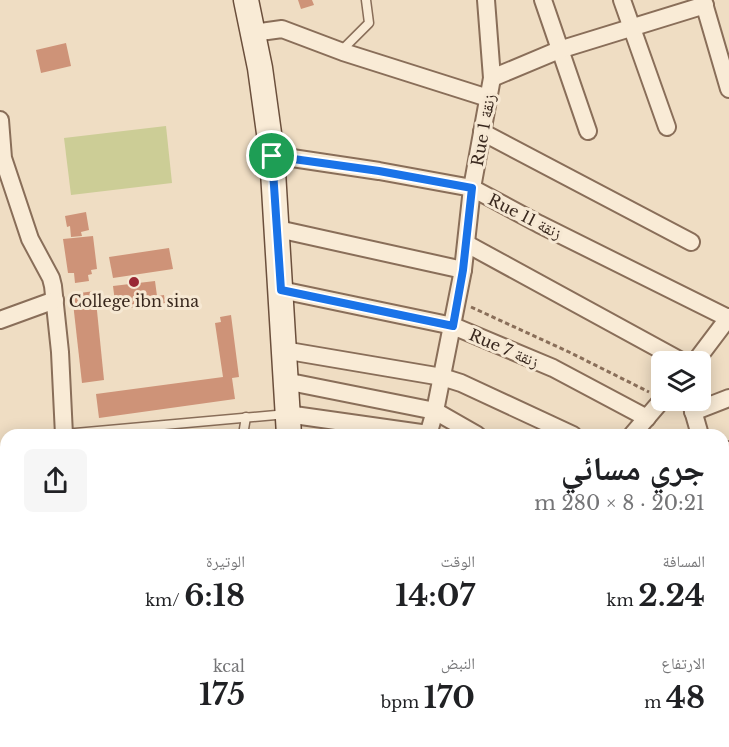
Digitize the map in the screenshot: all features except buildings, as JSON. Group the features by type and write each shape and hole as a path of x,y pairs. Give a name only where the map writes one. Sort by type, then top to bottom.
{"main road":[{"path":"246,0 272,156 288,424"}],"street":[{"name":"Rue 1 زنقة","path":"430,429 463,270 472,188 492,78 486,0"},
{"path":"543,0 588,131"},
{"path":"622,0 667,127"},
{"path":"492,78 559,50 704,3 726,68 729,89"},
{"path":"253,33 282,29 343,52 488,98"},
{"path":"0,120 3,158 30,239 51,278 55,300 64,429"},
{"path":"482,132 691,242"},
{"name":"Rue 11 زنقة","path":"272,156 379,171 472,188 539,224 729,317"},
{"path":"278,229 463,270"},
{"path":"467,244 663,351"},
{"name":"Rue 7 زنقة","path":"281,290 453,326 553,368 647,418"},
{"path":"0,320 55,300"},
{"path":"703,351 729,317"},
{"path":"283,350 442,377 461,383 560,429"},
{"path":"285,381 435,411 466,429"},
{"path":"711,402 729,398"},
{"path":"637,429 647,418 651,409"},
{"path":"693,411 698,429"},
{"path":"288,424 358,429"},
{"path":"729,553 729,569"}],"lane":[{"path":"343,52 344,48 369,23 366,0"},
{"path":"244,429 246,417"},
{"path":"118,429 246,417 288,424"}],"path":[{"path":"457,301 569,352 651,394"}],"green space":[{"path":"166,126 172,183 71,195 64,138"}],"place":[{"name":"College ibn sina","path":"134,282"}],"route":[{"path":"272,156 379,171 472,188 467,244 453,326 281,290 272,156"}]}
